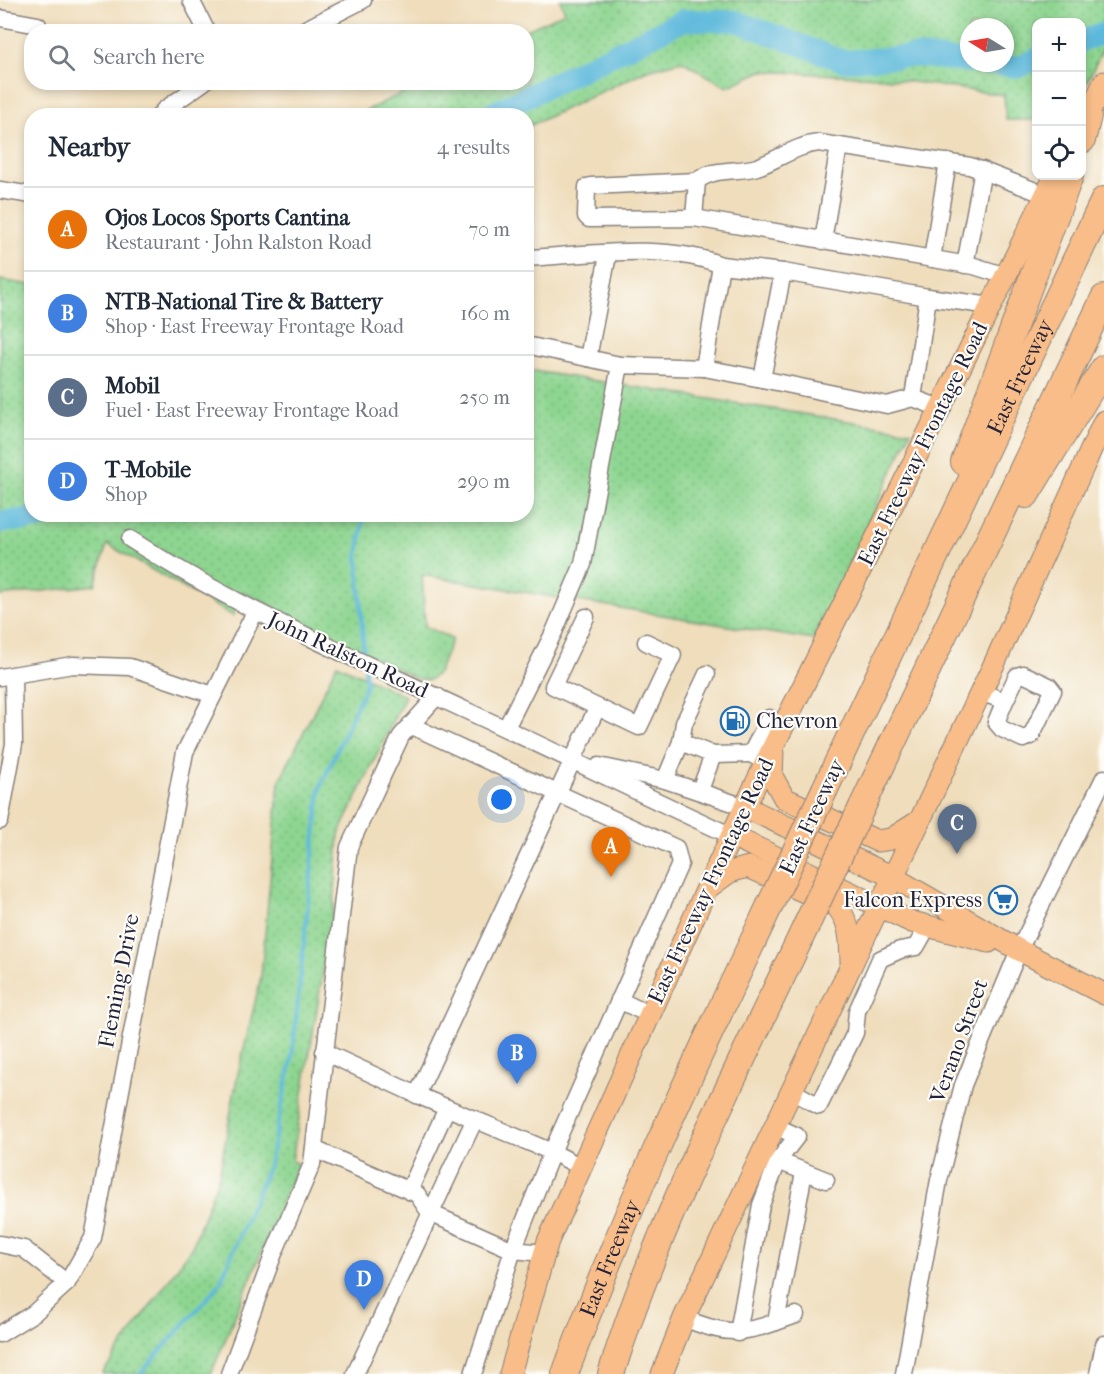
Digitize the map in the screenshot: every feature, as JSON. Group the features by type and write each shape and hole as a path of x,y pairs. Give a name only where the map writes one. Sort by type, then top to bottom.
{"highway":[{"path":"904,624 1069,180"},
{"name":"East Freeway","path":"565,1374 618,1234 646,1169 1104,200"},
{"name":"East Freeway","path":"611,1374 642,1285 677,1203 1104,298"},
{"path":"955,613 1104,368"}],"main road":[{"path":"1085,126 1103,85"},
{"name":"East Freeway Frontage Road","path":"510,1374 544,1253 745,807 765,757 783,726 1053,180"},
{"path":"662,1374 684,1318 980,692 1098,449 1104,421"},
{"path":"765,757 784,798 877,842 891,840 919,821"},
{"name":"John Ralston Road","path":"745,807 893,877 1018,950"},
{"path":"732,836 879,907 928,926 1018,950 1104,994"},
{"path":"707,888 730,872 748,867 836,906 844,915 849,927 851,964"}],"street":[{"path":"191,0 203,24"},
{"path":"316,24 363,0"},
{"path":"0,18 33,24"},
{"path":"167,108 193,90"},
{"path":"1006,276 965,265 694,218 589,219 586,216 587,187 697,181 707,174 756,167 808,144 839,146 948,162 983,171 1046,195"},
{"path":"823,241 839,146"},
{"path":"932,259 948,162"},
{"path":"965,265 983,171"},
{"path":"694,218 697,181"},
{"path":"0,190 24,194"},
{"path":"534,258 657,252 706,259 721,265 783,272 991,306"},
{"path":"588,358 608,255"},
{"path":"704,368 721,265"},
{"path":"762,379 783,272"},
{"path":"913,399 928,297"},
{"path":"534,347 620,365 704,368 887,405 913,399 940,408"},
{"path":"506,728 554,632 584,564 620,365"},
{"name":"John Ralston Road","path":"130,539 193,580 342,655 506,728 572,759 627,789 732,836"},
{"name":"Fleming Drive","path":"0,1334 34,1313 67,1282 93,1238 185,752 255,612"},
{"path":"586,618 553,686 639,727 673,655 646,642"},
{"path":"0,821 14,744 7,676 73,665 130,667 213,695"},
{"path":"665,780 681,742 684,723 707,674"},
{"path":"980,692 1005,701"},
{"path":"229,1374 274,1253 312,1164 349,847 401,736 437,696"},
{"path":"417,1095 597,708"},
{"path":"410,726 676,848 680,864 552,1152 513,1250 473,1374"},
{"path":"681,742 714,754 765,757"},
{"path":"700,790 714,754"},
{"name":"John Ralston Road","path":"572,759 632,775 665,780 745,807"},
{"name":"Verano Street","path":"904,1374 939,1180 963,1085 1018,950 1104,778"},
{"path":"792,1092 819,1106 855,1033 856,1011 880,959 900,950 916,947 928,926"},
{"path":"620,1000 650,1015"},
{"path":"834,1001 856,1011"},
{"path":"324,1052 417,1095 552,1152 581,1167"},
{"path":"409,1191 447,1108"},
{"path":"355,1374 474,1119"},
{"path":"738,1333 761,1205 778,1161 797,1136 775,1126"},
{"path":"314,1149 417,1194 430,1213 513,1250 544,1253"},
{"path":"778,1161 826,1180"},
{"path":"776,1322 804,1172"},
{"path":"0,1244 24,1249 67,1282"},
{"path":"684,1318 705,1327 738,1333 796,1315"},
{"path":"1098,1374 1104,1344"}],"green space":[{"path":"560,0 1104,0 1104,46 1086,84 1086,18 1032,18 1032,120 1006,120 1004,95 877,77 762,71 727,87 682,61 647,70 534,124 534,108 371,108 409,90 534,90 534,27 565,12"},
{"path":"0,280 24,284 24,522 534,522 534,371 911,431 813,640 422,575 425,626 452,639 438,673 429,680 417,679 243,592 233,616 107,544 95,585 0,596"},
{"path":"337,664 405,696 339,835 334,904 292,1161 298,1164 211,1374 102,1374 192,1247 219,1176 237,1078 261,977 279,782"}],"waterway":[{"path":"503,108 684,20 736,21 843,61 917,56 960,61"},
{"path":"1086,40 1104,33"},
{"path":"1014,66 1019,67 1032,61"},
{"path":"0,522 24,520"},
{"path":"363,522 358,556 364,659"},
{"path":"140,1374 219,1285 269,1165 292,1058 320,788 366,685 365,669"}],"place":[{"name":"Chevron","path":"735,721"},
{"name":"Mobil","path":"957,854"},
{"name":"Ojos Locos Sports Cantina","path":"611,877"},
{"name":"Falcon Express","path":"1003,900"},
{"name":"NTB-National Tire & Battery","path":"517,1084"},
{"name":"T-Mobile","path":"364,1310"}]}
